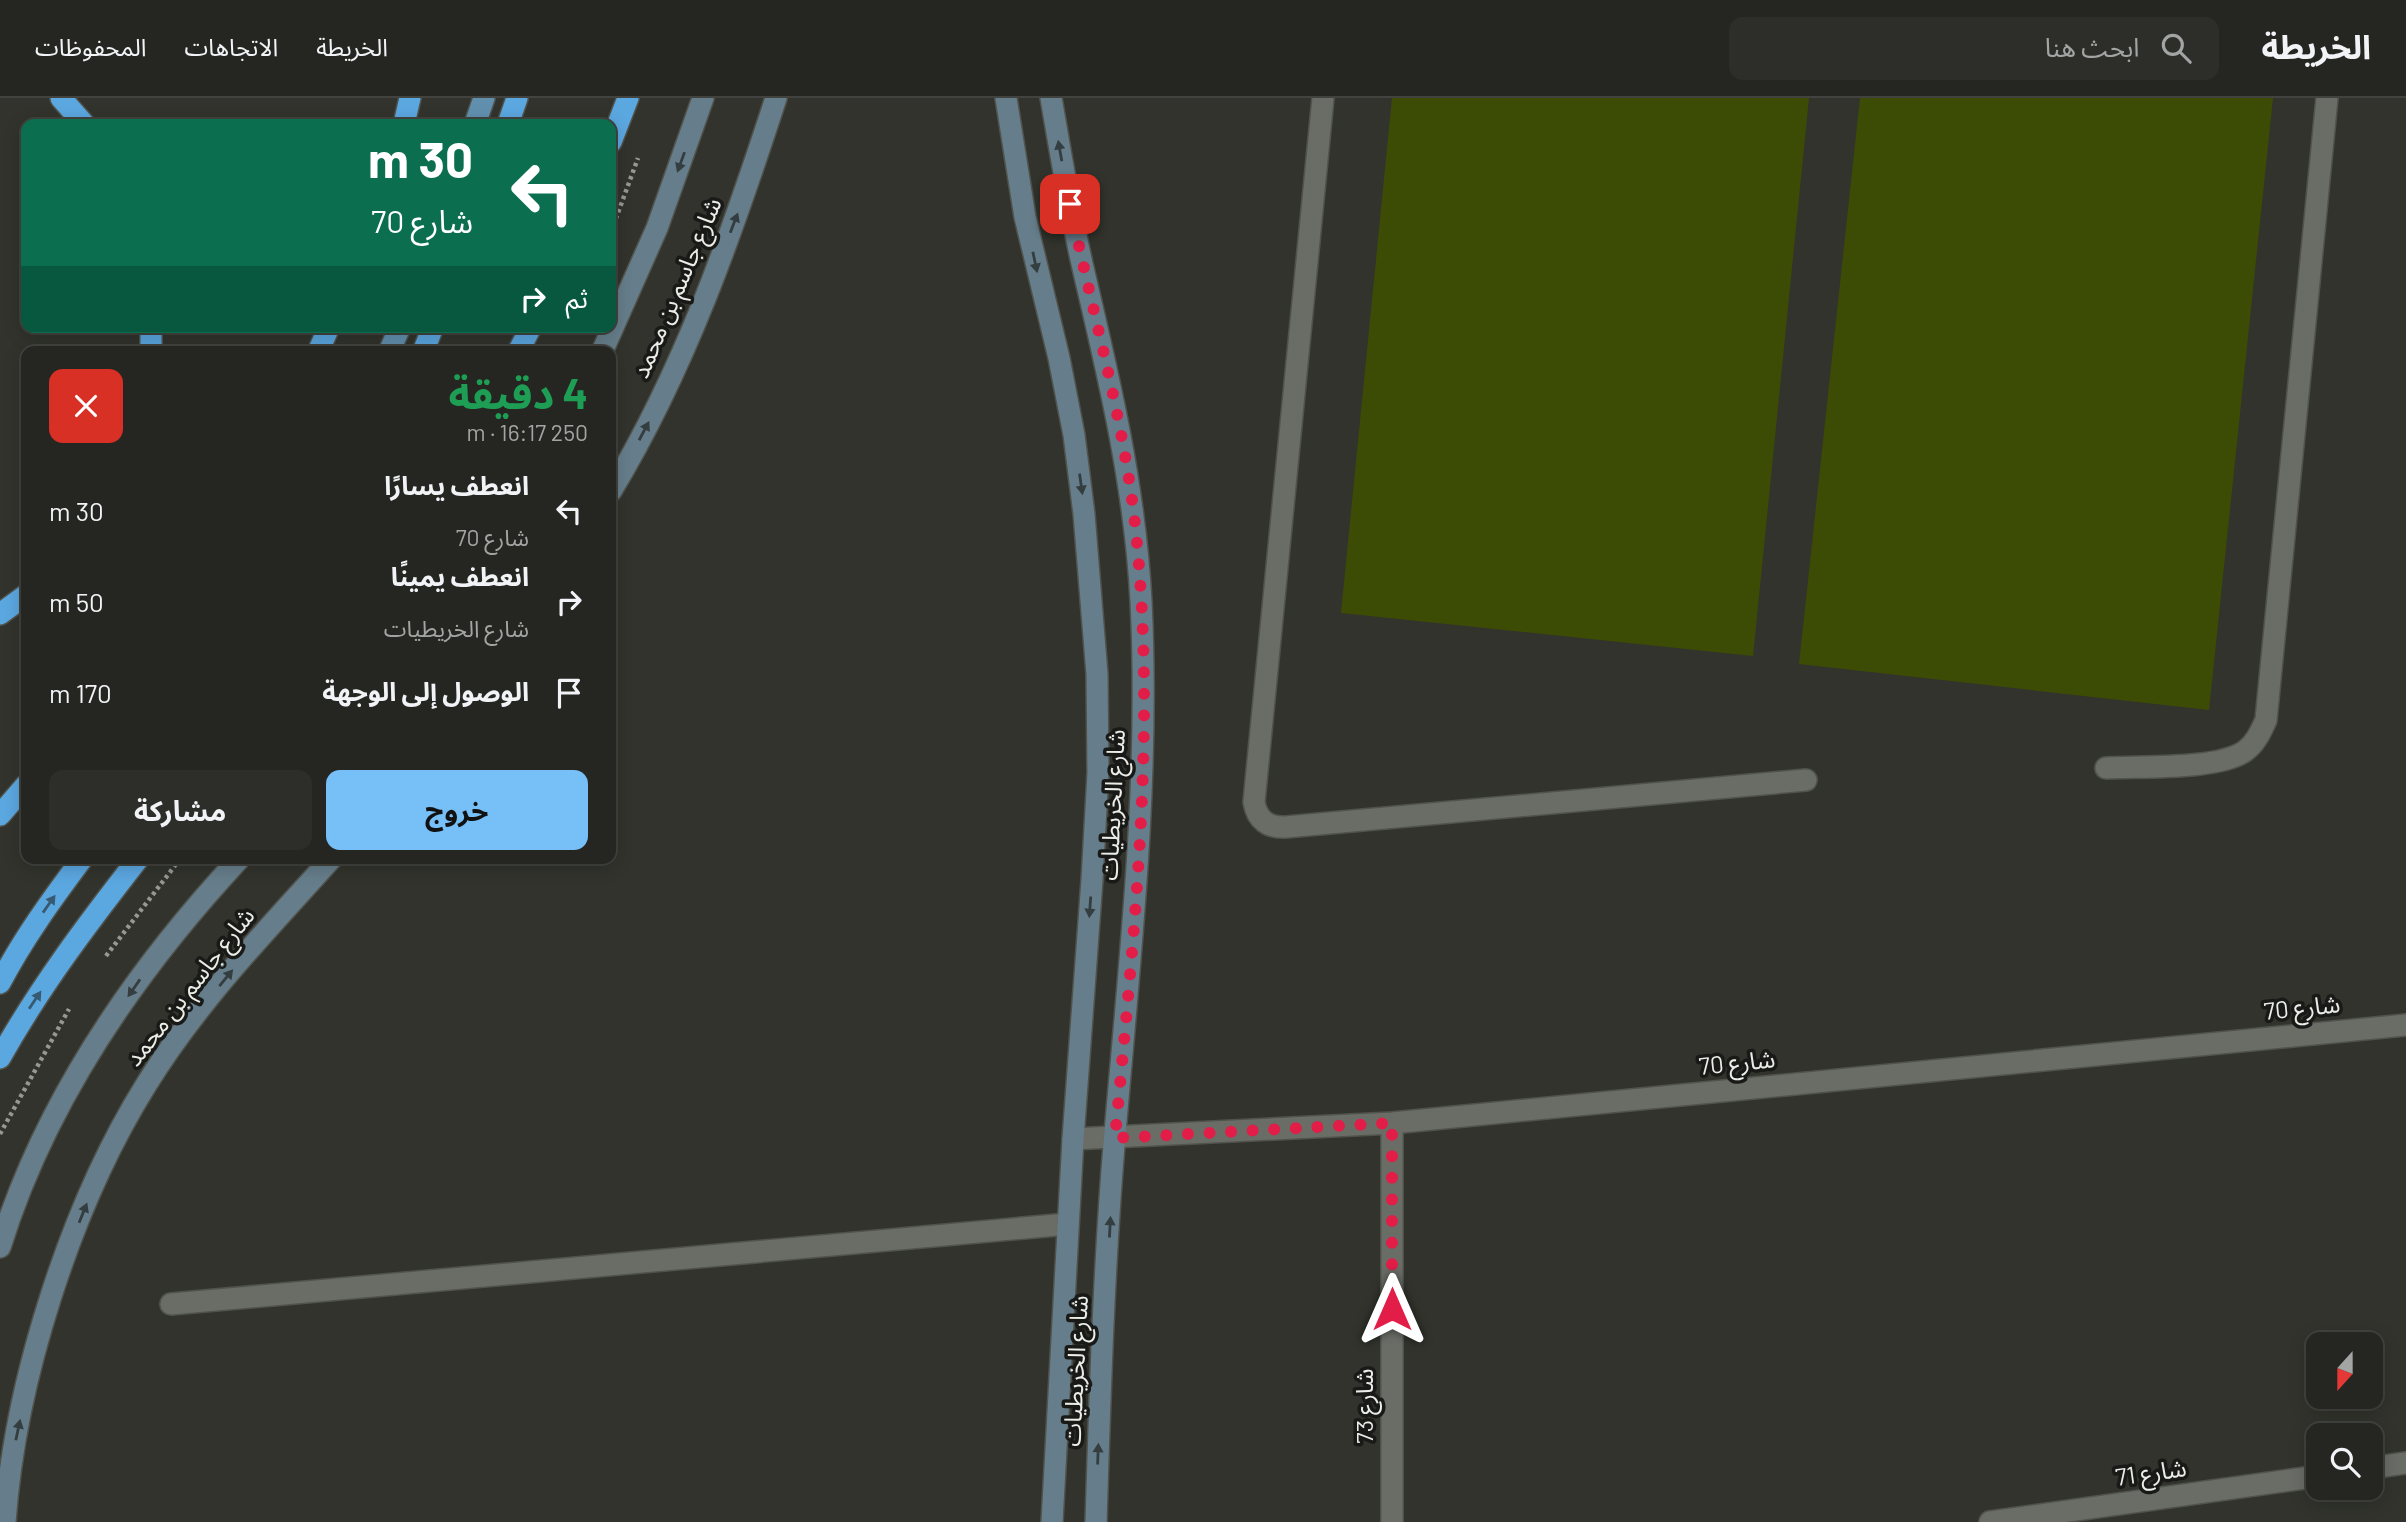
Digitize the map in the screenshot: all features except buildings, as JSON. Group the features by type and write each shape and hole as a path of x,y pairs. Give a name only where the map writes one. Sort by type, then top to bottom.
{"highway":[{"path":"61,98 80,119"},
{"path":"405,119 410,98"},
{"path":"510,119 517,98"},
{"path":"616,129 628,98"},
{"path":"0,614 21,599"},
{"path":"0,817 21,791"},
{"path":"0,983 50,902 78,864"},
{"path":"0,1058 17,1027 69,950 134,864"}],"main road":[{"path":"477,119 484,98"},
{"path":"0,817 21,805"}],"street":[{"name":"شارع جاسم بن محمد","path":"616,320 657,228 703,98"},
{"name":"شارع جاسم بن محمد","path":"616,482 647,426 714,277 776,98"},
{"name":"شارع الخريطيات","path":"1006,98 1025,218 1059,358 1074,435 1093,606 1098,773 1073,1139 1052,1522"},
{"name":"شارع الخريطيات","path":"1051,98 1083,267 1121,431 1141,598 1144,683 1131,955 1115,1138 1096,1522"},
{"path":"1323,98 1254,802 1260,819 1268,825 1286,827 1806,780"},
{"path":"2106,768 2214,762 2232,758 2248,750 2259,736 2266,720 2327,98"},
{"name":"شارع جاسم بن محمد","path":"0,1247 25,1180 75,1079 114,1017 158,956 235,864"},
{"name":"شارع جاسم بن محمد","path":"5,1522 14,1449 48,1311 75,1233 119,1132 181,1033 246,952 326,864"},
{"name":"شارع 70","path":"1073,1139 1392,1123 2406,1025"},
{"name":"شارع 73","path":"1391,1522 1392,1123"},
{"path":"171,1304 1068,1224"},
{"path":"2383,1466 2406,1463"},
{"name":"شارع 71","path":"1990,1522 2118,1513 2306,1478"}],"path":[{"path":"616,218 642,147"},
{"path":"104,959 176,864"},
{"path":"0,1135 72,1004"}],"green space":[{"path":"1392,98 1809,98 1753,656 1341,613"},
{"path":"1860,98 2273,98 2209,710 1799,664"}],"route":[{"path":"1070,204 1121,431 1141,598 1144,683 1142,767 1131,955 1115,1138 1392,1123 1392,1309"}]}
